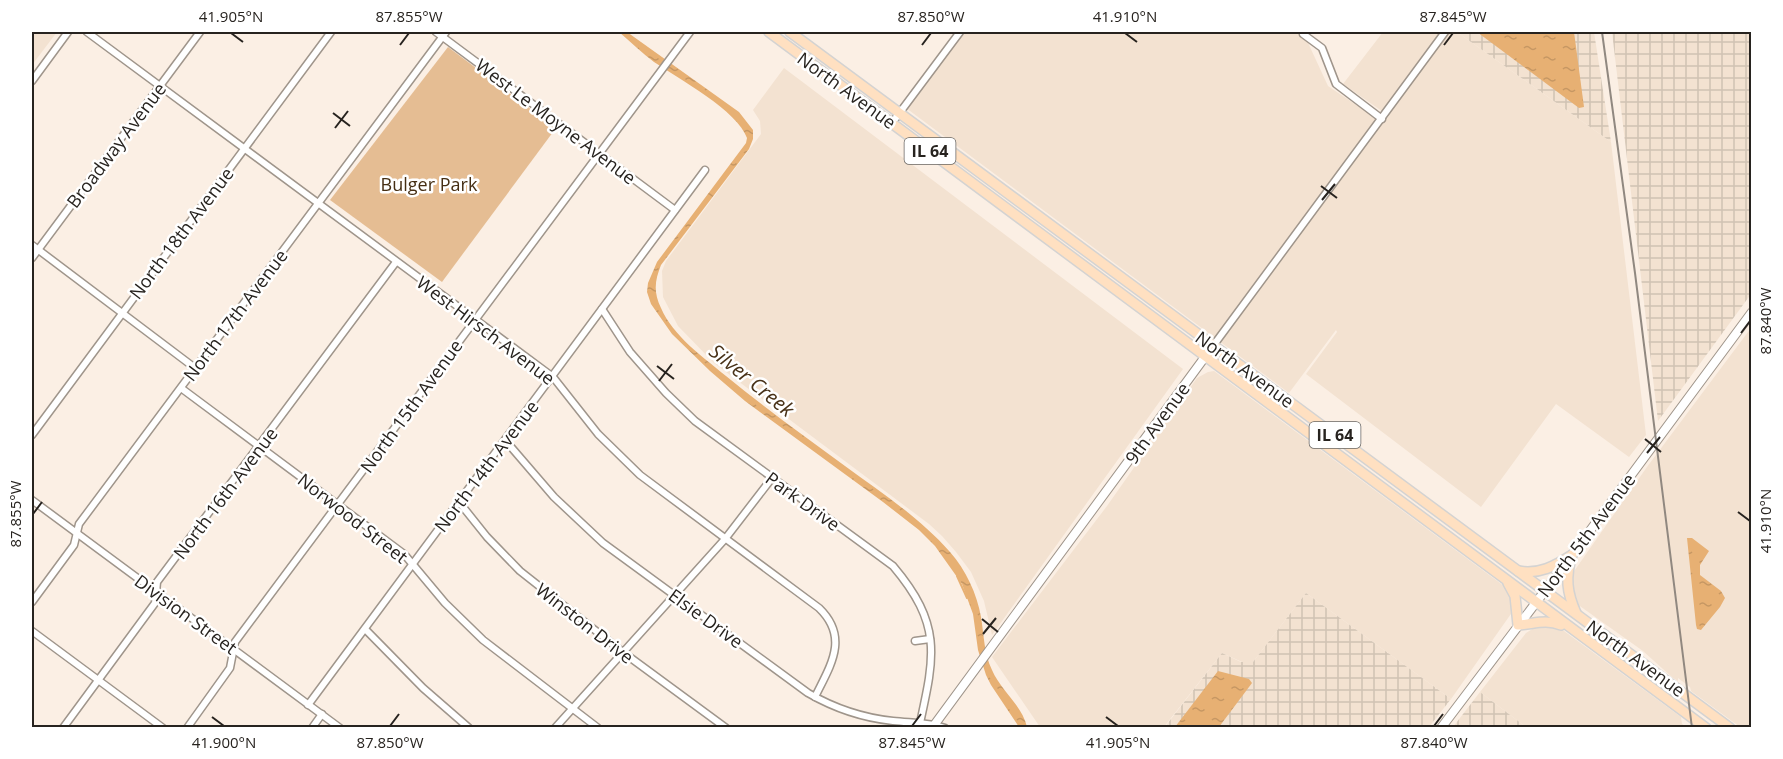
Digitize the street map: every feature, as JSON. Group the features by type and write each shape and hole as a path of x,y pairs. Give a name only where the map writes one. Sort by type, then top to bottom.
{"main road":[{"name":"North Avenue","path":"769,32 1706,728"},
{"name":"North Avenue","path":"790,32 1730,728"},
{"path":"1516,570 1539,572 1572,555"},
{"path":"1572,555 1567,569 1567,588 1577,616"},
{"path":"1502,577 1515,596 1518,625 1553,622 1579,634"}],"street":[{"path":"32,81 68,32"},
{"name":"West Hirsch Avenue","path":"87,32 553,377 582,416 625,462 679,506 819,608 831,622 836,638 836,649 832,663 815,697"},
{"name":"Broadway Avenue","path":"32,258 200,32"},
{"name":"North 18th Avenue","path":"32,435 331,32"},
{"name":"West Le Moyne Avenue","path":"436,32 445,34 675,210"},
{"name":"North 15th Avenue","path":"187,728 230,668 235,642 690,32"},
{"path":"892,123 960,32"},
{"path":"1305,32 1303,34 1322,48 1336,84 1382,119"},
{"name":"9th Avenue","path":"933,726 1445,32"},
{"name":"North 17th Avenue","path":"32,602 74,545 79,524 445,34"},
{"name":"North 14th Avenue","path":"308,705 705,170"},
{"path":"32,244 195,368"},
{"name":"North 16th Avenue","path":"63,728 154,603 158,582 396,262"},
{"name":"Park Drive","path":"602,309 630,352 666,393 695,421 893,567 909,585 920,602 927,620 933,656 931,676 920,723"},
{"name":"North 5th Avenue","path":"1441,728 1752,312"},
{"name":"Norwood Street","path":"181,388 404,554 445,603 483,640 598,728"},
{"name":"Elsie Drive","path":"505,440 542,484 603,543 815,697 862,715 945,728"},
{"path":"555,728 674,596 772,478"},
{"name":"Division Street","path":"32,500 340,728"},
{"name":"Winston Drive","path":"459,502 487,537 520,571 624,653 726,728"},
{"path":"365,628 423,688 469,728"},
{"path":"32,631 163,728"},
{"path":"915,642 930,639"},
{"path":"312,728 322,714"}],"shaded area":[{"path":"32,32 57,32 32,65"},
{"path":"962,32 1303,32 1328,86 1383,123 1389,116 1343,84 1383,32 1457,32 1611,142 1646,435 1629,457 1556,404 1481,507 1306,374 1337,332 1336,330 1289,393 906,108"},
{"path":"1457,32 1594,32 1611,142"},
{"path":"1612,32 1751,32 1751,294 1658,421"},
{"path":"784,68 1183,369 992,635 984,601 971,572 942,536 714,363 678,326 663,297 662,271 666,261 761,134 760,121 753,110"},
{"path":"1751,328 1751,727 1740,727 1691,691 1690,687 1678,678 1678,681 1673,678 1643,651 1577,604 1573,597 1570,577 1647,467"},
{"path":"1214,371 1504,586 1510,597 1513,611 1451,699 1306,593 1253,662 1242,662 1222,653 1164,727 1040,727 992,657 1107,506 1197,378"},
{"path":"1306,593 1451,699 1429,727 1164,728 1222,653 1241,662 1253,662"},
{"path":"1552,624 1681,717 1682,724 1687,727 1526,727 1480,692 1526,633 1539,625"},
{"path":"1480,692 1526,727 1453,727"}],"green space":[{"name":"Bulger Park","path":"448,47 556,128 442,282 330,200"}],"water":[{"path":"619,32 627,32 739,112 753,130 753,139 749,149 661,265 656,281 656,291 658,302 666,318 681,337 708,361 785,422 900,506 950,552 966,574 977,600 989,664 996,678 1021,712 1027,727 1019,727 991,685 978,650 973,614 962,584 935,546 919,530 883,502 745,401 672,334 651,304 647,292 648,283 657,262 746,143 747,138 732,117 720,107 654,62"},
{"path":"1477,32 1574,32 1584,107 1579,108"},
{"path":"1687,538 1692,538 1709,551 1700,565 1700,575 1721,591 1725,598 1701,630 1697,629 1696,625"},
{"path":"1218,671 1249,679 1252,683 1219,727 1175,727"}],"waterway":[{"name":"Silver Creek","path":"957,576 967,598"}],"railway":[{"path":"1602,32 1635,273 1692,728"}]}
